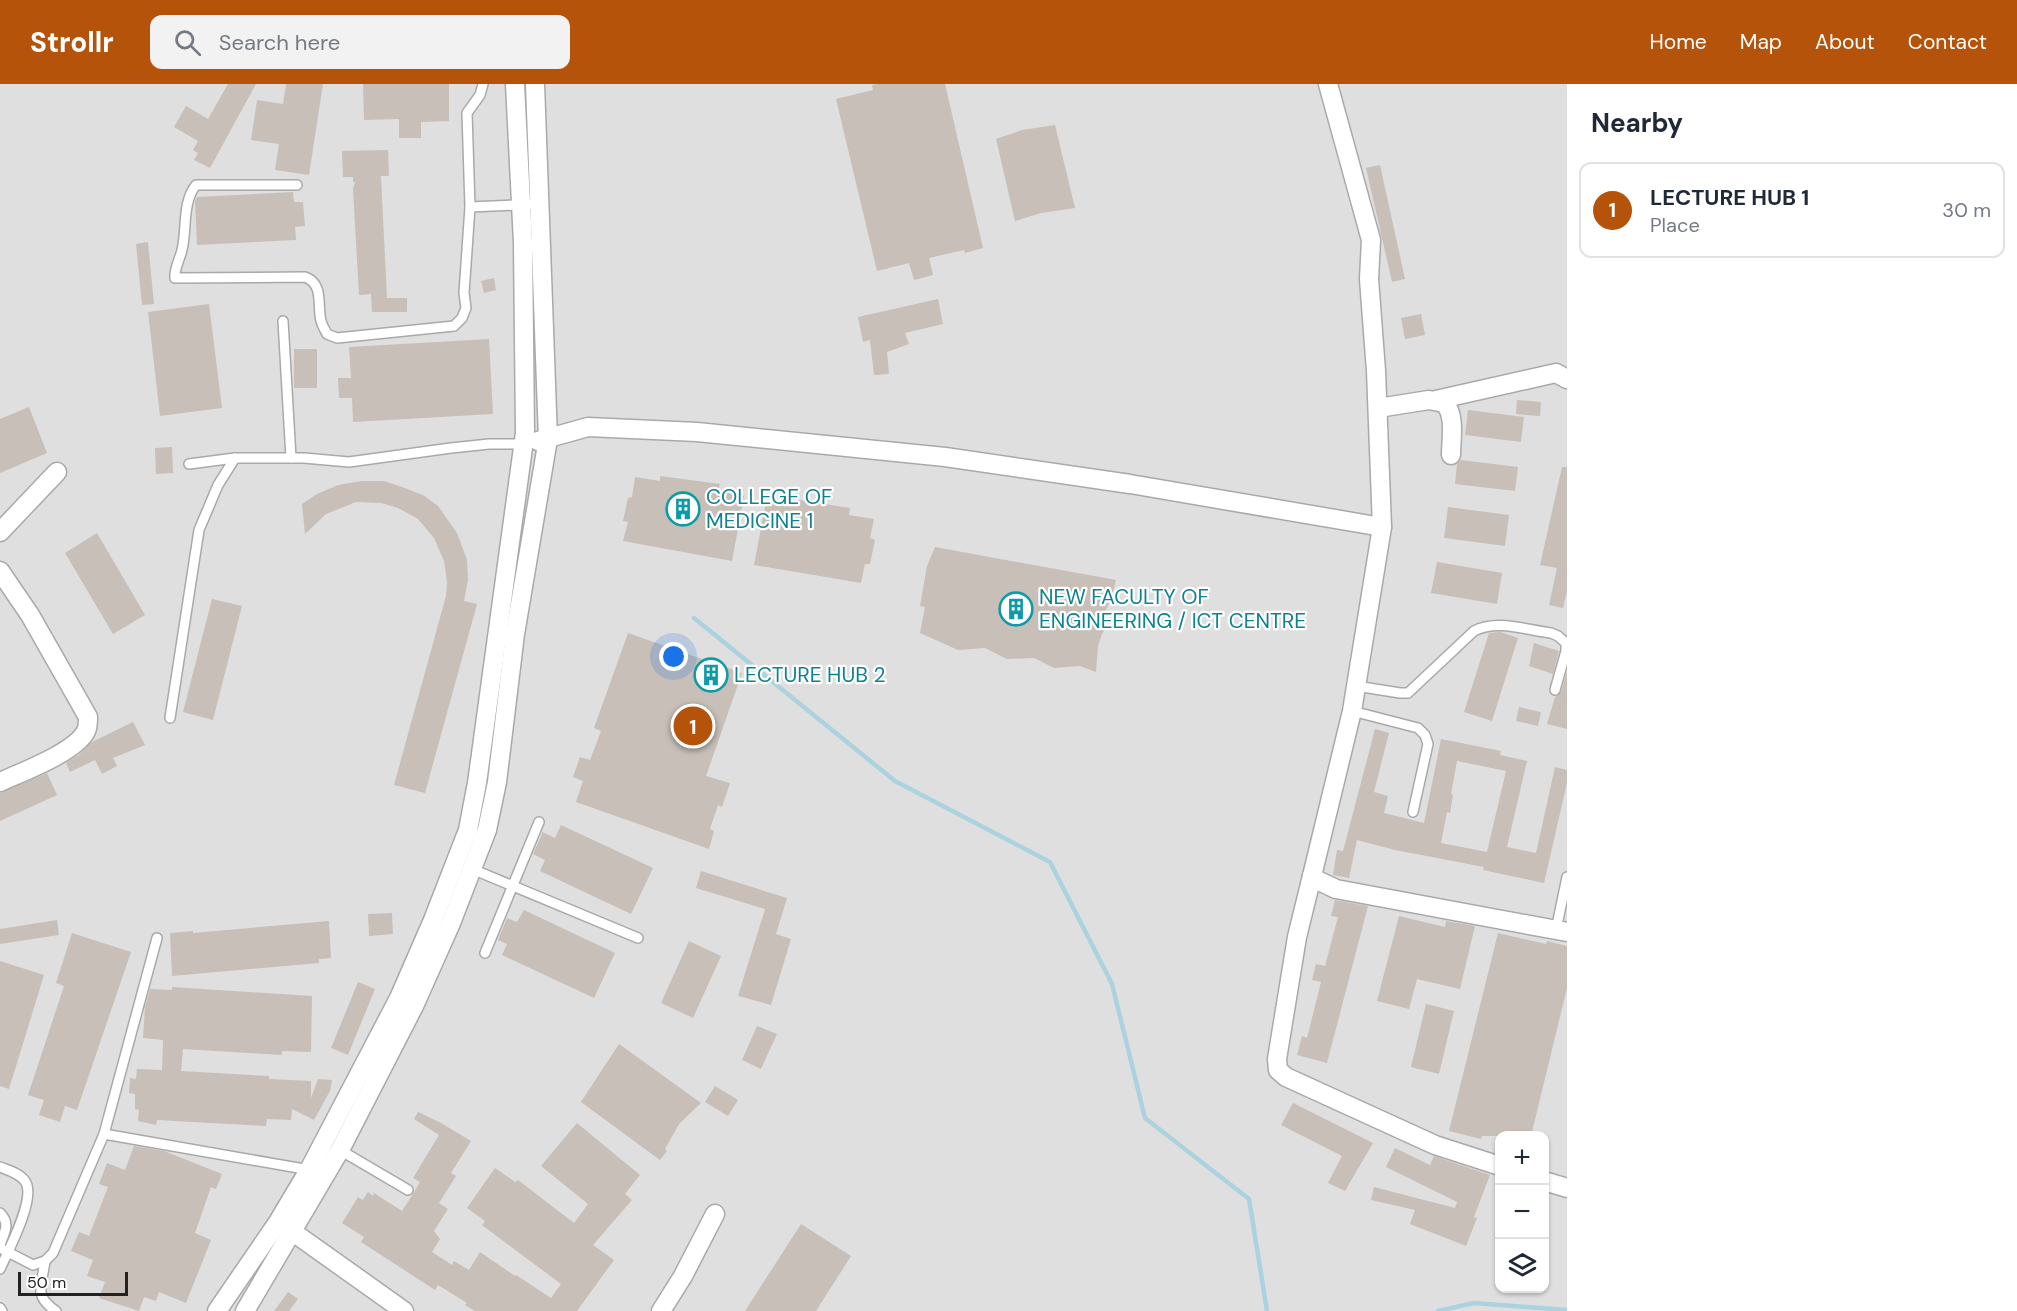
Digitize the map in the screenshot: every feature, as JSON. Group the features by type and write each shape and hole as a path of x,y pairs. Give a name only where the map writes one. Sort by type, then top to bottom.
{"street":[{"path":"245,1311 285,1226 318,1172 399,998 451,899 472,869 487,830 497,782 515,634 548,439 530,205 515,84"},
{"path":"318,1172 340,1150 414,1005 451,899 468,830 477,783 525,434 535,84"},
{"path":"1328,84 1371,240 1369,279 1382,527 1352,711 1297,937 1277,1059 1278,1070 1286,1077 1435,1145 1495,1164"},
{"path":"1377,408 1436,400 1556,373 1567,379"},
{"path":"1436,400 1444,403 1449,409 1451,455"},
{"path":"523,444 588,427 697,432 945,457 1130,484 1382,527"},
{"path":"0,532 57,472"},
{"path":"0,571 30,615 88,717 88,729 82,738 57,756 0,782"},
{"path":"1312,876 1336,889 1561,931"},
{"path":"1549,1182 1567,1188"},
{"path":"661,1311 683,1276 716,1214"},
{"path":"217,1311 285,1226"},
{"path":"285,1226 404,1311"}],"lane":[{"path":"297,185 196,185 189,196 183,248 174,272 175,278 304,277 313,280 318,288 321,323 327,334 337,338 454,326 462,318 466,308 464,293 470,207 467,113 480,95 483,84"},
{"path":"470,207 530,205"},
{"path":"284,321 291,458"},
{"path":"189,464 235,458 291,458 350,462 470,446 523,444"},
{"path":"170,718 199,530 218,485 235,458"},
{"path":"1356,686 1408,693 1474,631 1493,624 1551,633 1566,643 1566,651 1555,690"},
{"path":"1352,711 1418,728 1425,735 1428,744 1413,812"},
{"path":"485,953 539,822"},
{"path":"472,869 638,938"},
{"path":"1561,931 1567,878"},
{"path":"2,1248 33,1264 45,1261 53,1253 104,1134 157,938"},
{"path":"104,1134 318,1172"},
{"path":"340,1150 408,1190"},
{"path":"0,1167 24,1179 29,1189 24,1213 2,1248"},
{"path":"0,1213 7,1225 0,1269"},
{"path":"45,1261 40,1293 42,1300 56,1311"}],"shaded area":[{"path":"0,84 1567,84 1567,1311 0,1311"}],"building":[{"path":"228,84 256,84 210,168 194,160 198,153 193,150 198,141 174,127 186,106 208,119"},
{"path":"286,84 323,84 309,175 275,170 279,144 251,140 257,100 283,104"},
{"path":"363,84 449,84 449,121 421,122 421,138 399,138 399,119 364,120"},
{"path":"945,84 983,248 929,258 933,275 914,280 909,263 877,271 836,99 873,90 872,85"},
{"path":"1055,125 1075,208 1041,213 1015,221 996,139 1022,130"},
{"path":"388,150 389,176 381,176 387,298 407,298 407,312 372,312 371,294 359,295 353,189 355,182 353,182 353,177 343,177 342,151"},
{"path":"1380,165 1405,279 1392,282 1366,168"},
{"path":"293,192 294,202 303,202 305,226 295,227 296,240 197,245 195,201 197,197"},
{"path":"148,242 154,304 142,305 136,244"},
{"path":"494,278 496,290 484,293 481,281"},
{"path":"938,299 943,324 905,333 909,344 887,352 889,374 874,375 870,340 863,342 858,317"},
{"path":"209,304 222,408 160,416 148,312"},
{"path":"1421,314 1425,335 1405,339 1401,318"},
{"path":"489,339 493,414 353,422 352,398 339,398 338,378 351,378 349,347"},
{"path":"294,349 317,349 317,388 294,388"},
{"path":"1517,400 1541,402 1540,416 1516,414"},
{"path":"29,407 47,453 0,473 0,419"},
{"path":"1468,410 1524,417 1521,442 1465,435"},
{"path":"172,447 173,473 156,474 155,448"},
{"path":"1461,460 1518,467 1515,491 1455,484 1457,464"},
{"path":"1562,467 1567,467 1567,591 1563,608 1549,605 1557,568 1540,565"},
{"name":"COLLEGE OF MEDICINE 1","path":"660,476 720,484 718,491 744,496 732,561 623,541 628,522 623,521 628,498 632,497 635,477 660,481"},
{"path":"362,481 384,481 423,495 438,506 457,533 467,560 468,580 464,601 477,604 425,793 394,785 446,596 444,561 434,538 418,519 398,508 381,503 356,502 326,514 305,534 302,504 317,494 338,485"},
{"path":"792,499 850,508 849,515 874,519 870,538 875,540 870,564 865,564 861,583 754,565 766,502 791,506"},
{"path":"1448,507 1509,515 1505,546 1444,538"},
{"path":"97,533 145,615 113,634 65,553"},
{"name":"NEW FACULTY OF ENGINEERING / ICT CENTRE","path":"935,547 1116,580 1106,610 1107,626 1098,646 1096,672 1080,666 1054,668 1034,658 1007,659 985,648 958,650 920,633 925,607 920,606 927,566"},
{"path":"1437,562 1502,573 1497,604 1431,593"},
{"path":"212,599 242,606 213,720 183,712"},
{"path":"1500,632 1518,638 1492,721 1464,712 1489,633"},
{"path":"628,633 742,673 706,776 730,783 722,807 718,805 710,829 714,831 709,849 576,802 583,781 573,777 580,757 590,760 601,731 594,728"},
{"path":"1534,643 1559,651 1553,674 1529,666"},
{"path":"1567,672 1567,729 1547,724 1555,697 1561,692"},
{"path":"1519,707 1541,712 1538,726 1516,721"},
{"path":"133,722 145,745 113,758 117,766 102,774 95,760 70,772 66,763 79,755 92,742"},
{"path":"1375,729 1389,733 1374,792 1388,796 1384,813 1424,823 1441,739 1501,751 1500,755 1527,761 1507,847 1536,853 1555,767 1567,770 1567,783 1544,883 1483,870 1484,867 1395,850 1357,840 1349,878 1333,875 1337,850 1343,851","holes":["1457,761 1506,771 1487,852 1441,843 1447,812 1450,813"]},
{"path":"47,773 57,795 0,821 0,793"},
{"path":"561,825 653,868 631,914 540,871 545,860 533,854 542,832 555,838"},
{"path":"701,871 787,898 776,934 791,939 771,1005 738,996 765,909 696,888"},
{"path":"1335,900 1368,906 1327,1063 1297,1055 1302,1036 1307,1038 1321,982 1312,980 1316,964 1325,966 1338,917 1331,916"},
{"path":"524,910 615,953 594,998 502,955 507,944 498,940 507,918 517,922"},
{"path":"392,913 393,934 369,936 368,914"},
{"path":"1399,916 1445,927 1446,921 1475,926 1460,989 1417,979 1409,1009 1377,1001"},
{"path":"57,920 59,935 0,944 0,929"},
{"path":"329,921 331,958 319,959 319,963 172,976 170,933"},
{"path":"72,933 131,952 77,1110 65,1106 60,1122 39,1115 44,1100 28,1095 64,986 56,983"},
{"path":"1498,933 1546,944 1547,941 1567,946 1567,988 1532,1131 1495,1131 1495,1136 1482,1136 1481,1139 1449,1131"},
{"path":"689,941 721,956 693,1018 661,1003"},
{"path":"0,961 44,975 9,1089 0,1086"},
{"path":"358,982 375,989 348,1055 331,1048"},
{"path":"172,987 312,996 311,1052 282,1051 282,1055 183,1049 181,1071 311,1081 311,1098 318,1079 332,1080 330,1091 314,1120 292,1109 291,1120 267,1119 266,1126 157,1120 156,1125 138,1121 139,1110 135,1109 135,1094 129,1093 130,1078 136,1079 137,1069 162,1070 163,1040 143,1038 145,1007 150,989 172,990"},
{"path":"1426,1004 1454,1011 1439,1074 1411,1067"},
{"path":"757,1026 777,1034 761,1069 742,1060"},
{"path":"619,1044 701,1103 679,1124 665,1149 667,1151 660,1160 581,1102"},
{"path":"715,1086 738,1100 728,1116 705,1102"},
{"path":"1293,1103 1373,1143 1345,1191 1328,1183 1342,1156 1281,1125"},
{"path":"418,1112 471,1141 451,1173 456,1176 439,1203 448,1209 434,1231 440,1239 432,1252 452,1265 454,1261 469,1270 480,1252 551,1298 561,1284 482,1225 485,1221 467,1208 495,1168 515,1182 518,1180 574,1223 588,1204 541,1166 577,1123 640,1175 625,1194 632,1200 593,1245 614,1260 577,1311 475,1311 465,1305 467,1303 438,1285 435,1290 361,1242 364,1237 342,1223 358,1197 363,1200 368,1192 373,1196 374,1193 402,1211 420,1182 413,1178 439,1135 414,1119"},
{"path":"134,1146 164,1151 222,1174 216,1189 211,1187 195,1233 211,1240 186,1303 159,1292 156,1301 144,1297 139,1311 99,1298 105,1282 87,1276 93,1260 71,1251 79,1232 89,1236 108,1187 99,1184 107,1163 125,1170"},
{"path":"1395,1148 1430,1165 1434,1156 1490,1175 1466,1246 1410,1224 1415,1210 1371,1200 1374,1187 1455,1208 1457,1202 1386,1167"},
{"path":"801,1224 851,1256 816,1311 745,1311"},
{"path":"288,1292 298,1299 289,1311 274,1311"}],"waterway":[{"path":"694,618 895,781 1050,862 1112,984 1145,1118 1249,1199 1267,1311"},
{"path":"1438,1311 1474,1303 1567,1310"}],"place":[{"name":"COLLEGE OF MEDICINE 1","path":"683,509"},
{"name":"NEW FACULTY OF ENGINEERING / ICT CENTRE","path":"1016,609"},
{"name":"LECTURE HUB 2","path":"711,675"},
{"name":"LECTURE HUB 1","path":"693,726"}]}
